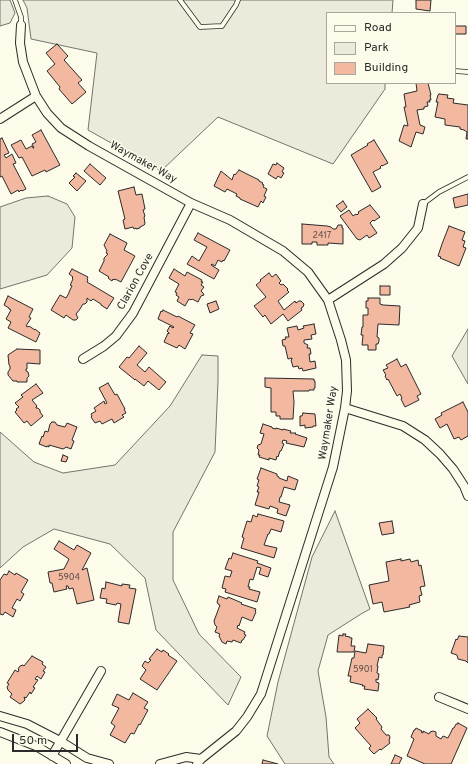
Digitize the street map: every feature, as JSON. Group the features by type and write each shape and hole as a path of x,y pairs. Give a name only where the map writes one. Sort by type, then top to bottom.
{"street":[{"name":"Waymaker Way","path":"21,25 20,42 23,62 36,96 47,113 61,128 89,146 191,203 230,220 283,251 308,272 328,300 346,360 347,391 345,408 333,467 261,694 248,717 236,731 201,762 186,757 160,764"},
{"path":"0,119 36,96"},
{"name":"Clarion Cove","path":"84,359 116,336 133,312 191,203"},
{"path":"328,300 384,264 402,248 418,228 423,204"},
{"path":"345,408 403,426 425,440 453,469 464,486 468,496"},
{"path":"52,756 101,671"},
{"path":"439,697 468,709"},
{"path":"0,716 27,724 60,741 87,758 109,764"},
{"path":"0,732 36,746 66,764"}],"lane":[{"path":"15,0 21,17 21,25"},
{"path":"180,0 200,27 222,26 238,0"},
{"path":"456,71 468,72"},
{"path":"423,204 439,192 468,177"}],"green space":[{"path":"0,0 10,0 15,13 10,23 0,26"},
{"path":"23,0 393,0 392,12 326,12 326,84 385,84 385,89 333,164 218,117 161,171 88,130 97,53 31,39 27,8"},
{"path":"48,196 67,204 75,217 72,248 47,275 0,289 0,207 26,198"},
{"path":"468,329 468,384 452,356"},
{"path":"202,355 218,356 215,452 173,532 173,580 199,634 241,677 228,705 156,630 145,578 110,544 54,529 23,547 0,568 0,432 34,462 63,473 115,465 170,406"},
{"path":"335,511 370,609 328,635 318,671 326,717 329,757 334,764 285,764 267,736 278,682 312,557"}],"building":[{"path":"416,0 431,0 430,11 416,9"},
{"path":"456,26 466,26 466,34 456,34"},
{"path":"57,44 68,56 64,60 82,80 78,83 86,92 72,104 59,89 60,87 47,71 55,64 46,53"},
{"path":"416,84 428,84 431,100 429,100 430,102 427,102 428,106 424,107 424,109 417,110 420,125 425,127 423,134 416,132 411,147 399,141 404,125 408,126 404,107 406,107 404,94 417,91"},
{"path":"439,94 448,95 447,98 454,99 453,103 468,105 468,139 466,139 467,132 460,129 460,127 445,125 445,119 435,117 438,102 436,102"},
{"path":"41,130 60,165 46,172 45,170 32,176 22,157 19,158 11,145 21,140 26,149 32,146 34,148 32,144 36,142 32,135"},
{"path":"2,138 9,153 4,155 6,158 12,154 16,163 13,164 26,189 19,192 18,190 11,194 2,176 0,177 0,139"},
{"path":"374,140 388,163 382,165 380,167 381,168 373,172 381,187 372,192 351,155"},
{"path":"277,163 284,168 282,172 284,173 281,178 278,176 276,179 268,174 273,164 276,165"},
{"path":"90,164 106,178 100,185 84,171"},
{"path":"239,170 259,180 263,183 263,187 267,189 264,196 266,197 263,203 261,201 258,207 240,199 236,196 237,194 227,189 225,192 214,186 221,171 232,180 234,174 235,175"},
{"path":"76,173 86,181 77,191 69,183 75,177 73,176"},
{"path":"134,187 136,195 142,194 145,209 143,210 145,224 136,229 133,227 125,229 123,220 125,219 118,191"},
{"path":"468,194 468,205 455,208 453,198"},
{"path":"343,201 347,207 341,212 336,206"},
{"path":"370,205 380,217 370,223 377,233 369,238 367,235 360,240 357,239 340,216 349,210 353,216 356,214 357,215 359,213 358,212"},
{"path":"302,224 327,226 333,229 336,229 338,225 342,225 343,244 328,243 328,245 317,245 317,242 312,242 312,244 302,244"},
{"path":"449,226 465,232 462,240 465,241 463,247 466,248 459,266 438,256"},
{"path":"198,233 230,250 224,261 223,260 222,262 218,260 215,266 212,264 211,265 219,270 214,279 187,264 192,256 199,261 207,247 194,240"},
{"path":"110,234 127,243 124,250 135,256 121,282 115,279 112,281 108,278 109,277 99,271 104,258 108,254 106,253 107,251 104,245"},
{"path":"72,269 88,277 87,282 114,298 107,309 93,299 91,301 87,298 87,302 83,304 76,314 78,318 76,320 73,320 66,315 64,318 51,310 60,295 66,298 69,293 72,286 70,285 73,277 69,274"},
{"path":"174,269 185,276 187,272 202,280 201,282 203,282 201,285 204,287 201,291 204,295 201,296 198,302 189,299 185,306 177,301 179,297 175,292 179,284 169,278"},
{"path":"269,273 272,277 276,274 281,281 279,283 281,285 283,284 288,289 287,290 289,292 278,301 284,310 295,301 296,303 301,301 304,304 301,308 302,310 288,321 283,314 271,324 265,315 263,317 254,306 266,297 256,285"},
{"path":"380,286 390,286 390,295 380,295"},
{"path":"8,296 33,309 29,317 31,318 26,326 35,329 40,333 36,342 8,328 11,322 6,319 11,310 4,305"},
{"path":"368,298 380,298 380,304 383,305 400,306 399,325 378,324 377,337 379,338 379,341 378,344 376,344 376,350 368,350 368,345 362,345 363,335 361,335 363,315 368,315 366,301 368,301"},
{"path":"216,301 219,309 210,313 207,304"},
{"path":"163,310 195,325 190,333 193,334 185,349 179,345 177,348 164,342 168,333 169,334 167,331 170,326 173,328 174,327 158,319 161,311 162,312"},
{"path":"314,324 316,334 311,335 312,339 304,340 304,343 308,345 307,348 310,348 310,362 315,361 316,368 303,371 302,368 299,369 298,366 293,367 291,360 292,358 288,359 282,340 286,339 285,337 289,337 287,328 297,326 298,330 304,328 303,326"},
{"path":"139,346 147,353 137,365 145,372 149,367 166,382 159,390 148,381 144,386 119,367"},
{"path":"17,349 40,350 40,364 27,363 26,371 28,372 29,376 27,378 27,382 13,381 8,375 10,366 8,355"},
{"path":"397,359 401,367 406,364 421,394 417,396 419,400 405,407 400,394 397,396 388,379 387,380 383,370 388,368 386,365"},
{"path":"265,378 314,379 315,388 314,390 309,391 293,391 293,419 280,419 280,416 276,416 276,412 271,412 271,388 265,387"},
{"path":"108,383 115,395 117,394 126,413 122,415 124,417 114,423 112,419 102,424 100,421 95,423 91,417 91,414 96,411 94,408 104,401 105,404 107,403 99,388"},
{"path":"36,384 43,393 32,400 37,406 36,408 40,410 43,416 31,426 27,421 24,423 15,412 19,407 15,403 23,397 21,395"},
{"path":"463,402 468,412 468,436 461,440 459,437 454,439 447,424 440,428 435,419 442,415 441,413"},
{"path":"303,413 315,414 316,426 305,428 305,425 300,426 300,416 302,416"},
{"path":"52,422 65,427 67,423 77,427 72,440 74,441 71,449 66,447 63,449 49,445 49,447 47,447 39,444 45,431 48,432"},
{"path":"263,424 276,429 291,431 290,433 296,433 295,434 307,438 304,447 286,443 287,441 283,440 282,443 284,444 276,460 269,458 269,460 259,457 259,450 257,448 258,445 261,444 264,434 260,433"},
{"path":"63,455 68,457 66,462 61,461"},
{"path":"261,468 277,474 279,478 287,481 288,476 298,480 295,490 284,487 280,497 279,502 290,505 286,516 277,513 278,509 270,506 269,509 255,505 259,492 257,492 259,480 257,479"},
{"path":"258,514 284,521 281,532 271,529 264,545 277,548 274,558 241,548 244,538 242,537 247,521 251,522 253,515 257,517"},
{"path":"392,521 394,533 382,535 379,523"},
{"path":"59,541 74,550 77,545 91,553 82,570 87,568 94,600 77,604 73,588 69,589 68,586 66,586 67,589 54,592 52,583 50,583 48,572 64,569 69,559 54,549"},
{"path":"233,553 258,561 257,563 271,568 268,577 259,574 261,568 257,567 253,580 250,579 249,589 260,592 257,602 225,592 226,589 222,588 225,576 230,577 232,571 225,569 229,558 231,559"},
{"path":"401,559 401,561 410,559 411,562 418,560 419,566 421,565 425,586 420,587 422,595 419,596 420,602 409,605 410,607 384,612 382,602 373,604 369,585 389,581 386,562"},
{"path":"9,571 28,580 21,592 24,594 20,601 17,599 12,608 16,610 13,617 5,612 3,615 0,614 0,580 4,574 7,575"},
{"path":"106,582 122,586 122,584 130,585 129,588 136,589 129,624 118,622 121,604 117,603 116,605 106,603 107,599 100,598 102,588 105,589"},
{"path":"219,596 227,599 228,597 242,603 241,604 256,609 252,621 242,617 239,626 238,625 237,628 245,632 244,634 246,635 241,643 233,640 232,642 227,641 226,644 222,642 219,636 220,634 215,632 217,627 214,621 220,605 217,602"},
{"path":"343,634 346,634 345,636 352,638 351,646 355,646 354,652 337,652 339,635 343,636"},
{"path":"459,636 468,637 468,663 458,659 457,655 451,653 456,639 457,640"},
{"path":"368,644 384,646 382,658 379,657 377,666 377,673 379,674 378,680 376,679 376,682 379,683 378,691 364,689 365,686 362,686 363,685 350,682 351,676 348,676 355,651 366,653"},
{"path":"157,649 162,652 163,650 177,661 157,690 140,679 146,670 142,666 145,661 148,663 151,660 149,659"},
{"path":"32,656 43,662 42,664 46,667 43,671 45,672 41,679 37,676 35,679 38,680 33,687 35,688 31,694 30,692 26,698 24,697 25,700 20,704 10,697 12,694 8,690 7,687 9,684 7,683 15,670 18,672 20,666 24,666"},
{"path":"133,693 148,702 144,708 148,710 134,734 131,733 125,743 110,735 115,726 111,723 119,708 112,705 117,694 129,700"},
{"path":"368,709 377,718 376,719 382,727 381,729 390,737 390,743 374,754 369,748 371,746 355,728 360,723 357,719"},
{"path":"458,723 467,728 451,764 425,764 407,756 414,739 411,737 416,728 423,733 423,731 429,734 433,731 436,732 436,736 441,739 443,736 448,738 453,728"},
{"path":"395,755 402,758 399,764 391,764"},
{"path":"263,760 278,764 262,764"}]}
